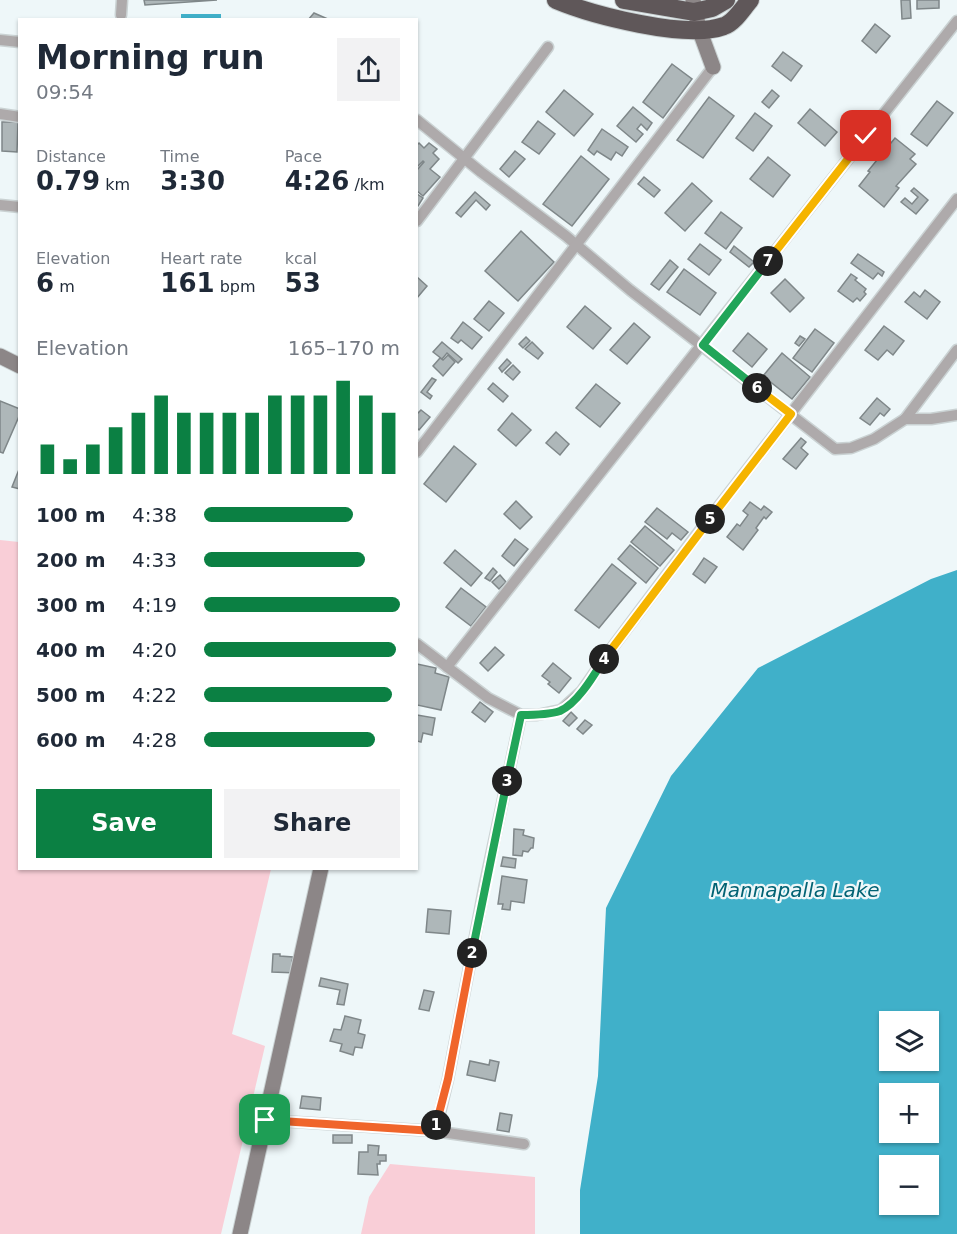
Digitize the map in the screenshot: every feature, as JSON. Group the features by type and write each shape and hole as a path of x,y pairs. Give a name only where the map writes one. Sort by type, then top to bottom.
{"highway":[{"path":"556,0 597,14 688,31 707,11"},
{"path":"624,0 707,11 725,26 750,0"}],"street":[{"path":"122,0 122,15"},
{"path":"418,451 713,67 707,11"},
{"path":"447,667 957,21"},
{"path":"0,40 18,42"},
{"path":"418,220 548,47"},
{"path":"0,114 18,117"},
{"path":"418,121 630,290 835,449 851,448 874,439 905,418 957,350"},
{"path":"418,645 488,698 521,715 537,715 561,710 582,691 689,546 957,199"},
{"path":"0,205 18,207"},
{"path":"0,356 18,365"},
{"path":"905,418 957,415"},
{"path":"434,1131 448,1079 485,884 521,715"},
{"path":"240,1234 321,870"},
{"path":"265,1120 434,1131 524,1144"}],"shaded area":[{"path":"0,540 18,542 18,870 271,870 232,1034 265,1046 221,1234 0,1234"},
{"path":"390,1164 535,1177 535,1234 361,1234 369,1197"}],"water":[{"path":"181,14 221,14 221,18 181,18"},
{"name":"Mannapalla Lake","path":"957,570 957,1234 580,1234 580,1190 598,1076 606,908 671,776 758,668 931,579"}],"building":[{"path":"144,0 217,0 145,5"},
{"path":"901,0 910,0 911,18 902,19"},
{"path":"917,0 939,0 939,8 917,9"},
{"path":"314,13 325,18 310,18"},
{"path":"875,24 890,36 876,53 862,41"},
{"path":"783,52 802,66 791,81 772,66"},
{"path":"672,64 692,79 663,118 643,102"},
{"path":"564,90 593,114 574,136 546,112"},
{"path":"772,90 779,96 769,108 762,102"},
{"path":"709,97 734,116 703,158 677,140"},
{"path":"937,101 953,113 927,146 911,134"},
{"path":"633,107 652,123 647,130 641,124 637,129 643,134 636,142 617,126"},
{"path":"810,109 837,132 825,146 798,123"},
{"path":"755,113 772,126 753,151 736,138"},
{"path":"538,121 555,134 539,154 522,142"},
{"path":"2,122 18,122 17,152 2,151"},
{"path":"602,129 628,147 622,156 616,152 611,160 597,151 594,155 588,150"},
{"path":"895,138 915,154 910,159 916,164 896,186 899,188 884,207 859,186"},
{"path":"429,143 437,149 433,153 439,159 430,169 440,177 423,196 418,192 418,169 424,162 418,166 418,144 424,148"},
{"path":"515,151 525,159 509,177 500,169"},
{"path":"581,156 609,179 572,226 543,204"},
{"path":"768,157 790,175 773,197 750,179"},
{"path":"644,177 660,190 654,197 638,184"},
{"path":"692,183 712,201 685,231 665,213"},
{"path":"914,188 928,200 916,214 901,202 905,198 912,204 918,197 911,191"},
{"path":"475,192 490,205 486,210 476,200 461,217 456,213"},
{"path":"418,195 423,198 418,206"},
{"path":"721,212 742,228 726,249 705,233"},
{"path":"521,231 554,262 518,301 485,271"},
{"path":"700,244 721,260 709,275 688,259"},
{"path":"734,246 754,262 749,267 730,252"},
{"path":"858,254 884,272 882,276 878,273 873,279 851,263"},
{"path":"670,260 678,267 659,290 651,284"},
{"path":"684,269 716,293 700,315 667,292"},
{"path":"851,274 866,289 864,292 866,294 860,301 857,298 853,302 838,291"},
{"path":"418,278 427,286 418,297"},
{"path":"785,279 804,298 790,312 771,293"},
{"path":"925,290 940,302 927,319 905,302 914,292 920,297"},
{"path":"489,301 504,313 489,331 474,319"},
{"path":"585,306 611,328 593,349 567,327"},
{"path":"463,322 482,337 472,349 461,340 458,343 451,338"},
{"path":"634,323 650,337 627,364 610,350"},
{"path":"884,326 904,341 893,355 887,350 878,360 865,350"},
{"path":"815,329 834,343 812,372 793,358"},
{"path":"748,333 767,349 752,367 733,351"},
{"path":"800,336 805,339 799,346 795,343"},
{"path":"526,337 530,341 523,348 519,344"},
{"path":"442,342 462,359 458,363 447,353 442,359 433,352"},
{"path":"532,342 543,353 538,359 525,349"},
{"path":"782,353 810,377 792,399 763,376"},
{"path":"448,355 455,362 443,376 433,366 440,358 443,360"},
{"path":"507,359 511,363 502,372 499,368"},
{"path":"513,365 520,372 513,380 505,373"},
{"path":"432,378 436,380 427,392 432,396 430,399 421,392"},
{"path":"493,383 508,396 503,402 488,389"},
{"path":"596,384 620,403 600,427 576,408"},
{"path":"877,398 890,409 884,416 880,413 870,425 860,418"},
{"path":"0,401 18,408 18,419 3,453 0,452"},
{"path":"421,410 430,417 419,430 418,429 418,413"},
{"path":"512,413 531,430 516,446 498,430"},
{"path":"556,432 569,444 560,455 546,443"},
{"path":"801,438 806,442 801,448 808,454 796,469 783,459"},
{"path":"454,446 476,464 446,502 424,484"},
{"path":"18,472 18,488 12,487"},
{"path":"516,501 532,517 520,529 504,514"},
{"path":"750,502 761,510 764,506 772,512 766,519 764,517 756,528 758,530 743,550 727,537 737,524 740,526 748,515 743,511"},
{"path":"657,508 688,532 681,540 672,533 667,539 645,522"},
{"path":"645,526 674,550 660,566 631,542"},
{"path":"515,539 528,549 514,566 502,556"},
{"path":"630,545 658,568 646,583 618,559"},
{"path":"455,550 482,573 471,586 444,563"},
{"path":"704,558 717,567 705,583 693,574"},
{"path":"612,564 636,583 599,628 575,610"},
{"path":"493,568 497,572 490,581 485,578"},
{"path":"500,575 506,582 499,589 492,582"},
{"path":"461,588 486,607 471,626 446,607"},
{"path":"495,647 504,655 488,671 480,663"},
{"path":"553,663 571,678 559,693 542,676"},
{"path":"418,664 436,668 435,673 449,677 441,710 418,705"},
{"path":"480,702 493,712 485,722 472,712"},
{"path":"571,712 577,718 569,726 563,721"},
{"path":"418,715 435,718 432,735 423,733 421,742 418,741"},
{"path":"585,720 592,725 583,734 577,729"},
{"path":"514,829 524,830 523,835 534,838 533,848 528,852 523,851 522,856 513,855"},
{"path":"503,857 516,859 515,868 501,866"},
{"path":"502,876 527,880 524,903 511,901 510,910 502,909 503,904 498,904"},
{"path":"428,909 451,911 449,934 426,932"},
{"path":"273,954 293,957 292,961 297,962 297,973 272,972"},
{"path":"321,978 348,984 344,1005 337,1004 340,990 319,986"},
{"path":"424,990 434,992 429,1011 419,1009"},
{"path":"345,1016 361,1020 358,1033 365,1035 362,1048 355,1047 353,1055 340,1051 342,1044 330,1041 334,1029 341,1030"},
{"path":"490,1060 499,1062 495,1081 467,1075 470,1061 489,1065"},
{"path":"302,1096 321,1098 320,1110 300,1108"},
{"path":"500,1113 512,1115 509,1132 497,1130"},
{"path":"333,1135 352,1135 352,1143 333,1143"},
{"path":"368,1145 379,1146 378,1155 386,1155 386,1161 380,1161 380,1164 377,1164 378,1175 358,1174 359,1152 368,1152"}],"route":[{"path":"265,1120 434,1131 448,1079 485,884 521,715 537,715 561,710 582,691 696,536 791,414 703,345 866,136"}]}
